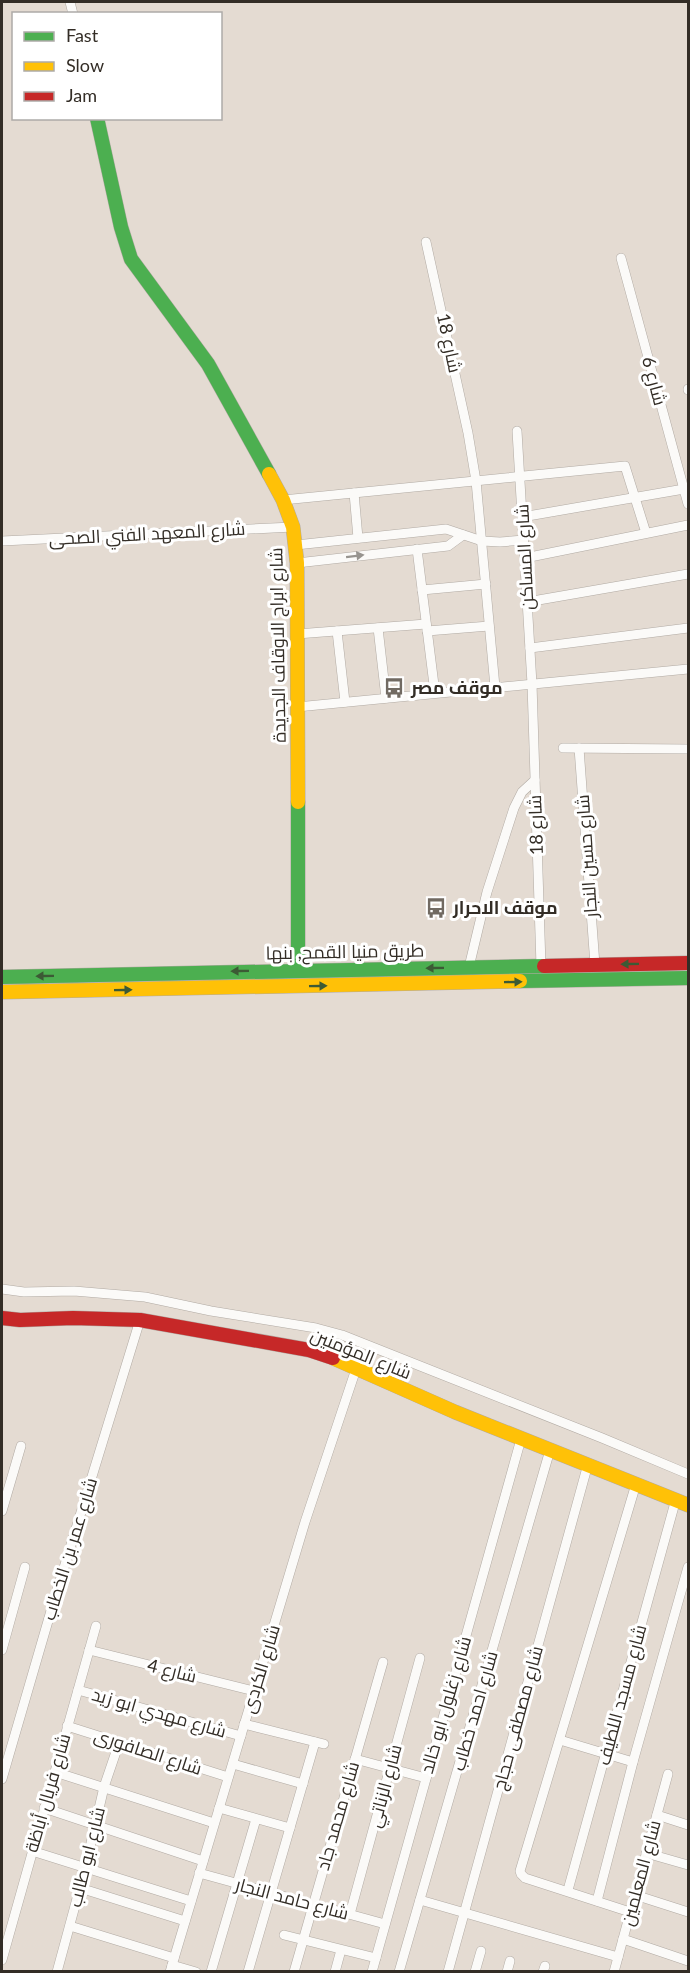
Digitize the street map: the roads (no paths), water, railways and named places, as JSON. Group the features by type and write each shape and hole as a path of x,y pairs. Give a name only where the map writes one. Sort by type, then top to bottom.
{"main road":[{"name":"شارع ابراج الاوقاف الجديدة","path":"97,120 121,227 131,259 208,364 283,500 293,527 297,563 298,970"},
{"name":"طريق منيا القمح, بنها","path":"2,977 688,963"},
{"name":"طريق منيا القمح, بنها","path":"2,992 688,978"},
{"name":"شارع المؤمنين","path":"2,1318 140,1320 309,1350 333,1358 521,1439 682,1502"}],"street":[{"name":"شارع 18","path":"426,242 468,433 476,481 495,687"},
{"name":"شارع 6","path":"621,258 688,504"},
{"name":"شارع المساكن","path":"517,431 532,684"},
{"path":"283,500 625,466 646,533"},
{"path":"522,517 684,489"},
{"path":"354,493 358,538"},
{"path":"525,558 688,525"},
{"name":"شارع المعهد الفني الصحى","path":"2,541 293,527"},
{"path":"296,545 446,529 482,541 524,540"},
{"path":"297,563 448,546 463,535"},
{"path":"417,549 435,693"},
{"path":"527,602 688,574"},
{"path":"422,590 486,584"},
{"path":"297,634 378,628 489,626"},
{"path":"378,628 386,698"},
{"path":"530,648 688,628"},
{"path":"337,631 345,702"},
{"path":"297,707 688,669"},
{"name":"شارع 18","path":"532,684 541,966"},
{"path":"563,748 688,749"},
{"name":"شارع حسين النجار","path":"579,748 595,965"},
{"path":"469,967 487,892 514,808 522,792 535,780"},
{"name":"شارع المؤمنين","path":"2,1289 24,1292 74,1291 145,1297 211,1311 325,1330 688,1474"},
{"name":"شارع عمر بن الخطاب","path":"2,1779 140,1320"},
{"name":"شارع الكردى","path":"172,1965 305,1522 356,1369"},
{"name":"شارع زغلول ابو خالد","path":"372,1971 521,1439"},
{"path":"2,1511 21,1446"},
{"name":"شارع احمد خطاب","path":"399,1971 550,1450"},
{"name":"شارع مصطفى حجاج","path":"448,1971 588,1464"},
{"path":"630,1912 568,1890 525,1878 521,1874 636,1484"},
{"name":"شارع مسجد اللطيف","path":"568,1890 605,1754 682,1502"},
{"path":"2,1650 25,1567"},
{"path":"597,1900 688,1567"},
{"name":"شارع فريال أباظة","path":"2,1960 96,1626"},
{"name":"شارع 4","path":"89,1650 254,1691"},
{"name":"شارع الزناتي","path":"350,1914 420,1658"},
{"name":"شارع محمد جاد","path":"294,1971 384,1662"},
{"name":"شارع مهدي ابو زيد","path":"78,1690 241,1736"},
{"path":"244,1724 319,1743 303,1784 248,1971"},
{"name":"شارع الصافورى","path":"67,1726 228,1777"},
{"path":"560,1740 633,1762"},
{"name":"شارع ابو طالب","path":"57,1971 85,1869 94,1823 120,1743"},
{"path":"355,1759 426,1778"},
{"path":"233,1764 303,1784"},
{"path":"55,1772 214,1823"},
{"name":"شارع المعلمين","path":"614,1971 668,1774"},
{"path":"44,1808 203,1861"},
{"path":"219,1808 290,1828"},
{"path":"657,1815 688,1825"},
{"path":"211,1971 256,1819"},
{"path":"32,1851 191,1901"},
{"path":"646,1853 688,1865"},
{"name":"شارع حامد النجار","path":"199,1873 385,1924"},
{"path":"80,1888 185,1921"},
{"path":"635,1895 688,1912"},
{"path":"420,1900 618,1956"},
{"path":"70,1926 172,1965 196,1971"},
{"path":"284,1935 376,1958"},
{"path":"622,1939 688,1961"},
{"path":"335,1971 341,1950"},
{"path":"475,1971 481,1951"},
{"path":"507,1971 510,1961"}],"place":[{"name":"موقف مصر","path":"394,688"},
{"name":"موقف الاحرار","path":"436,908"}]}
